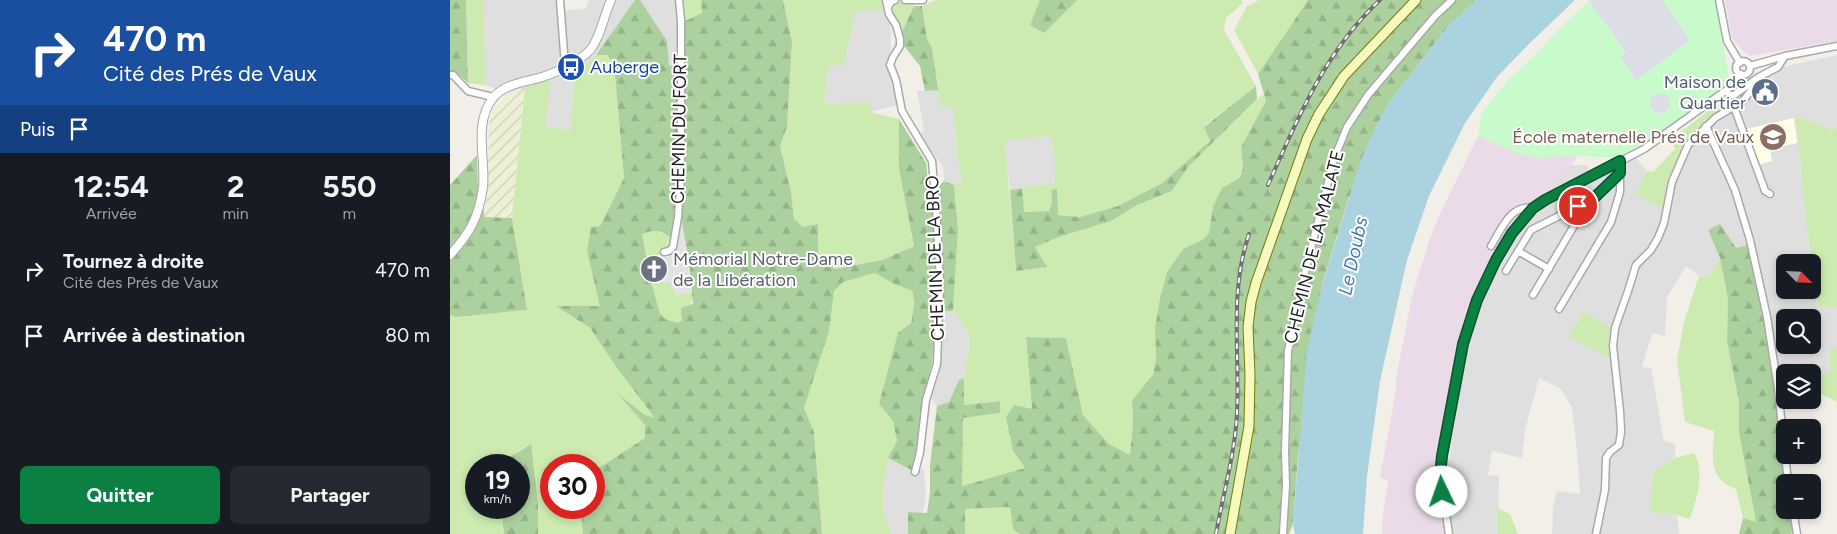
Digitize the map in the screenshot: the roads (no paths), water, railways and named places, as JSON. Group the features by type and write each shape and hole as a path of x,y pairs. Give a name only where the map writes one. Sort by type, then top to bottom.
{"main road":[{"path":"1230,534 1249,426 1249,320 1256,283 1270,248 1307,139 1319,114 1344,76 1416,0"}],"street":[{"path":"560,0 565,66"},
{"path":"450,255 467,236 479,207 483,186 482,141 485,111 493,97 506,88 545,76 584,55 591,49 598,36 611,0"},
{"name":"CHEMIN DU FORT","path":"664,252 673,248 679,198 681,20 679,0"},
{"name":"CHEMIN DE LA BRO","path":"895,0 887,3 900,39 900,46 892,57 890,66 896,80 902,111 932,161 940,285 937,364 926,400 920,452 914,472"},
{"path":"905,0 923,0"},
{"name":"CHEMIN DE LA MALATE","path":"1283,534 1286,485 1285,451 1288,351 1306,268 1334,159 1347,127 1368,95 1435,16 1452,0"},
{"path":"1719,0 1727,41 1740,63"},
{"path":"1750,66 1784,56 1837,46"},
{"path":"1726,91 1732,96 1759,77 1778,67 1784,56"},
{"path":"1740,63 1744,62 1750,66"},
{"path":"1740,63 1737,68 1740,74"},
{"path":"1740,74 1747,74 1750,66"},
{"path":"1449,534 1440,476 1463,344 1477,300 1512,233 1533,208 1644,148 1726,91 1735,84 1740,74"},
{"path":"450,75 468,91 493,97"},
{"path":"1596,534 1605,490 1606,458 1619,445 1621,432 1613,346 1615,328 1636,265 1651,250 1658,238 1664,223 1672,182 1682,155 1688,145 1715,118 1745,99 1752,89 1750,84"},
{"path":"1734,107 1763,185 1770,194"},
{"path":"1706,126 1735,190 1748,232 1766,317 1778,389 1787,474"},
{"path":"1560,309 1611,222 1620,192 1620,161"},
{"path":"1533,295 1578,219 1592,200 1620,173"},
{"path":"1506,271 1531,230 1592,200"},
{"path":"1491,246 1510,216 1518,209 1533,208"},
{"path":"1518,251 1549,269"},
{"path":"1794,519 1797,534"}],"water":[{"name":"Le Doubs","path":"1477,0 1575,0 1497,77 1465,123 1429,196 1407,260 1380,381 1367,476 1363,534 1295,534 1293,524 1307,350 1322,286 1360,162 1388,104 1449,25"}],"railway":[{"path":"1268,185 1290,135 1328,63 1361,20 1380,0"},
{"path":"1216,534 1236,428 1238,390 1237,300 1239,278 1249,234"}],"place":[{"name":"Auberge","path":"571,67"},
{"name":"Maison de Quartier","path":"1765,92"},
{"name":"École maternelle Prés de Vaux","path":"1773,137"},
{"name":"Mémorial Notre-Dame de la Libération","path":"654,269"}]}
